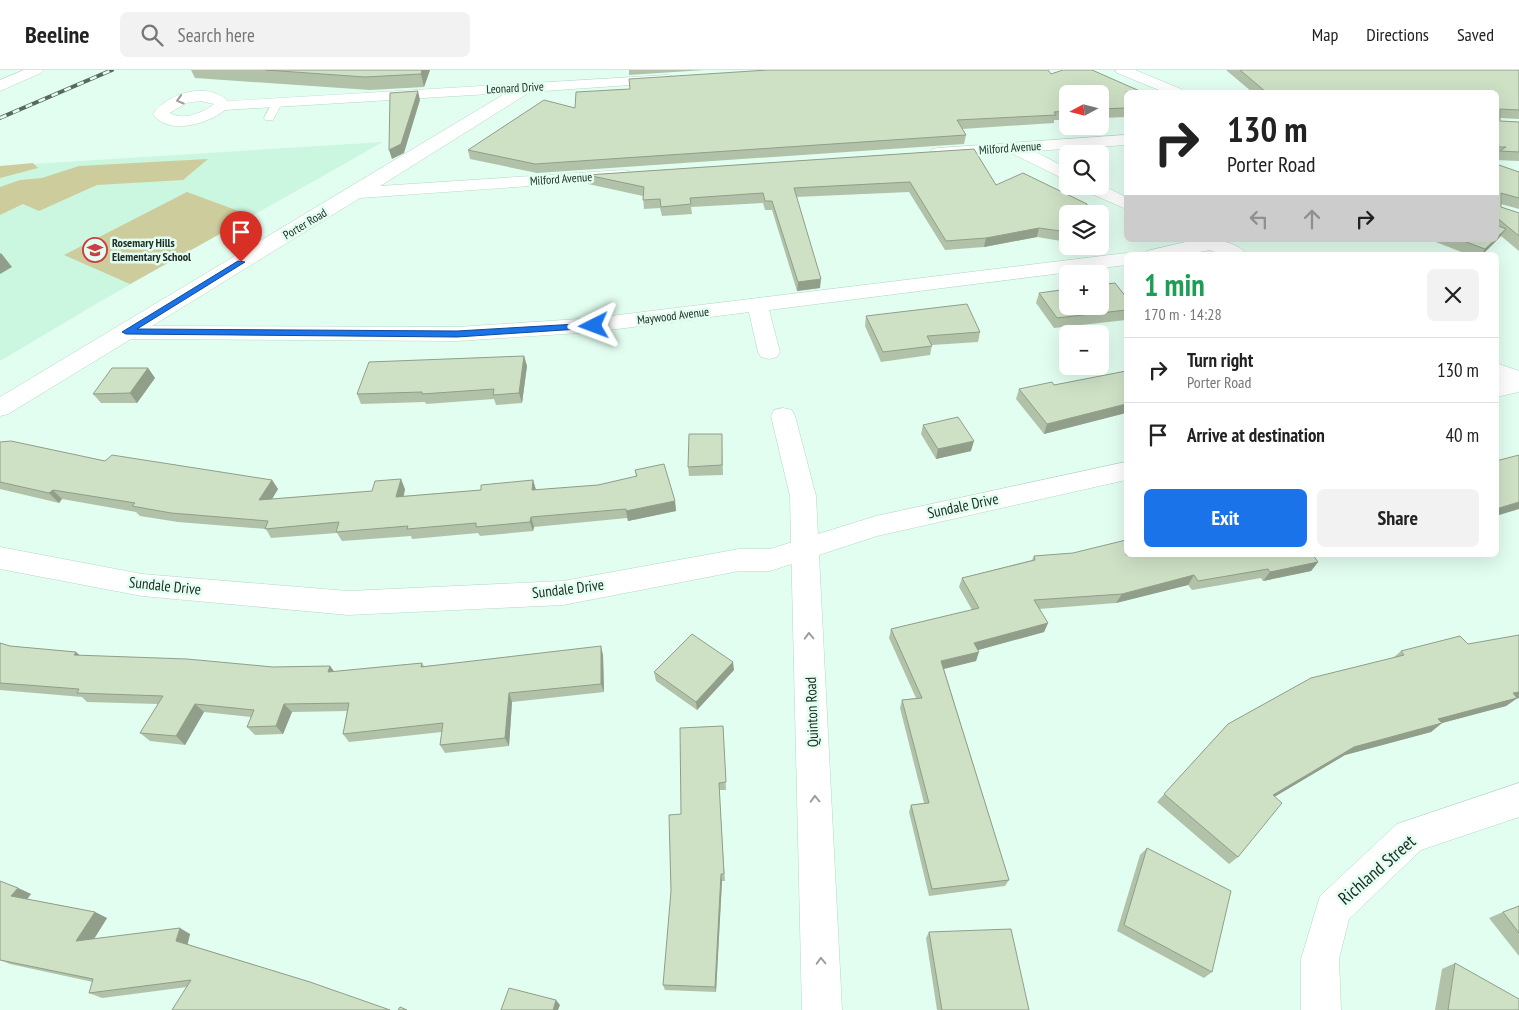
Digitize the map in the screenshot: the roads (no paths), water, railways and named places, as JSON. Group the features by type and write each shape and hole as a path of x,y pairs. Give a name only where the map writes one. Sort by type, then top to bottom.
{"street":[{"path":"0,86 36,70"},
{"name":"Porter Road","path":"0,408 558,70"},
{"path":"1122,70 1171,90"},
{"name":"Leonard Drive","path":"221,106 681,78"},
{"name":"Milford Avenue","path":"925,154 1124,140"},
{"path":"1014,148 1059,171"},
{"name":"Milford Avenue","path":"356,194 638,174"},
{"path":"1108,195 1124,203"},
{"path":"1166,252 1208,242 1230,252"},
{"name":"Maywood Avenue","path":"126,332 457,334 594,326 1124,259"},
{"path":"758,306 769,352"},
{"path":"1499,371 1519,380"},
{"path":"1499,388 1519,384"},
{"name":"Quinton Road","path":"783,416 803,496 822,1010"},
{"name":"Sundale Drive","path":"0,558 142,585 348,603 563,593 739,560 770,560 876,526 1124,470"},
{"name":"Richland Street","path":"1321,1010 1320,959 1333,909 1410,836 1519,800"}],"lane":[{"path":"269,118 277,103"}],"railway":[{"path":"0,118 112,70"}],"place":[{"name":"Rosemary Hills Elementary School","path":"95,250"}]}
